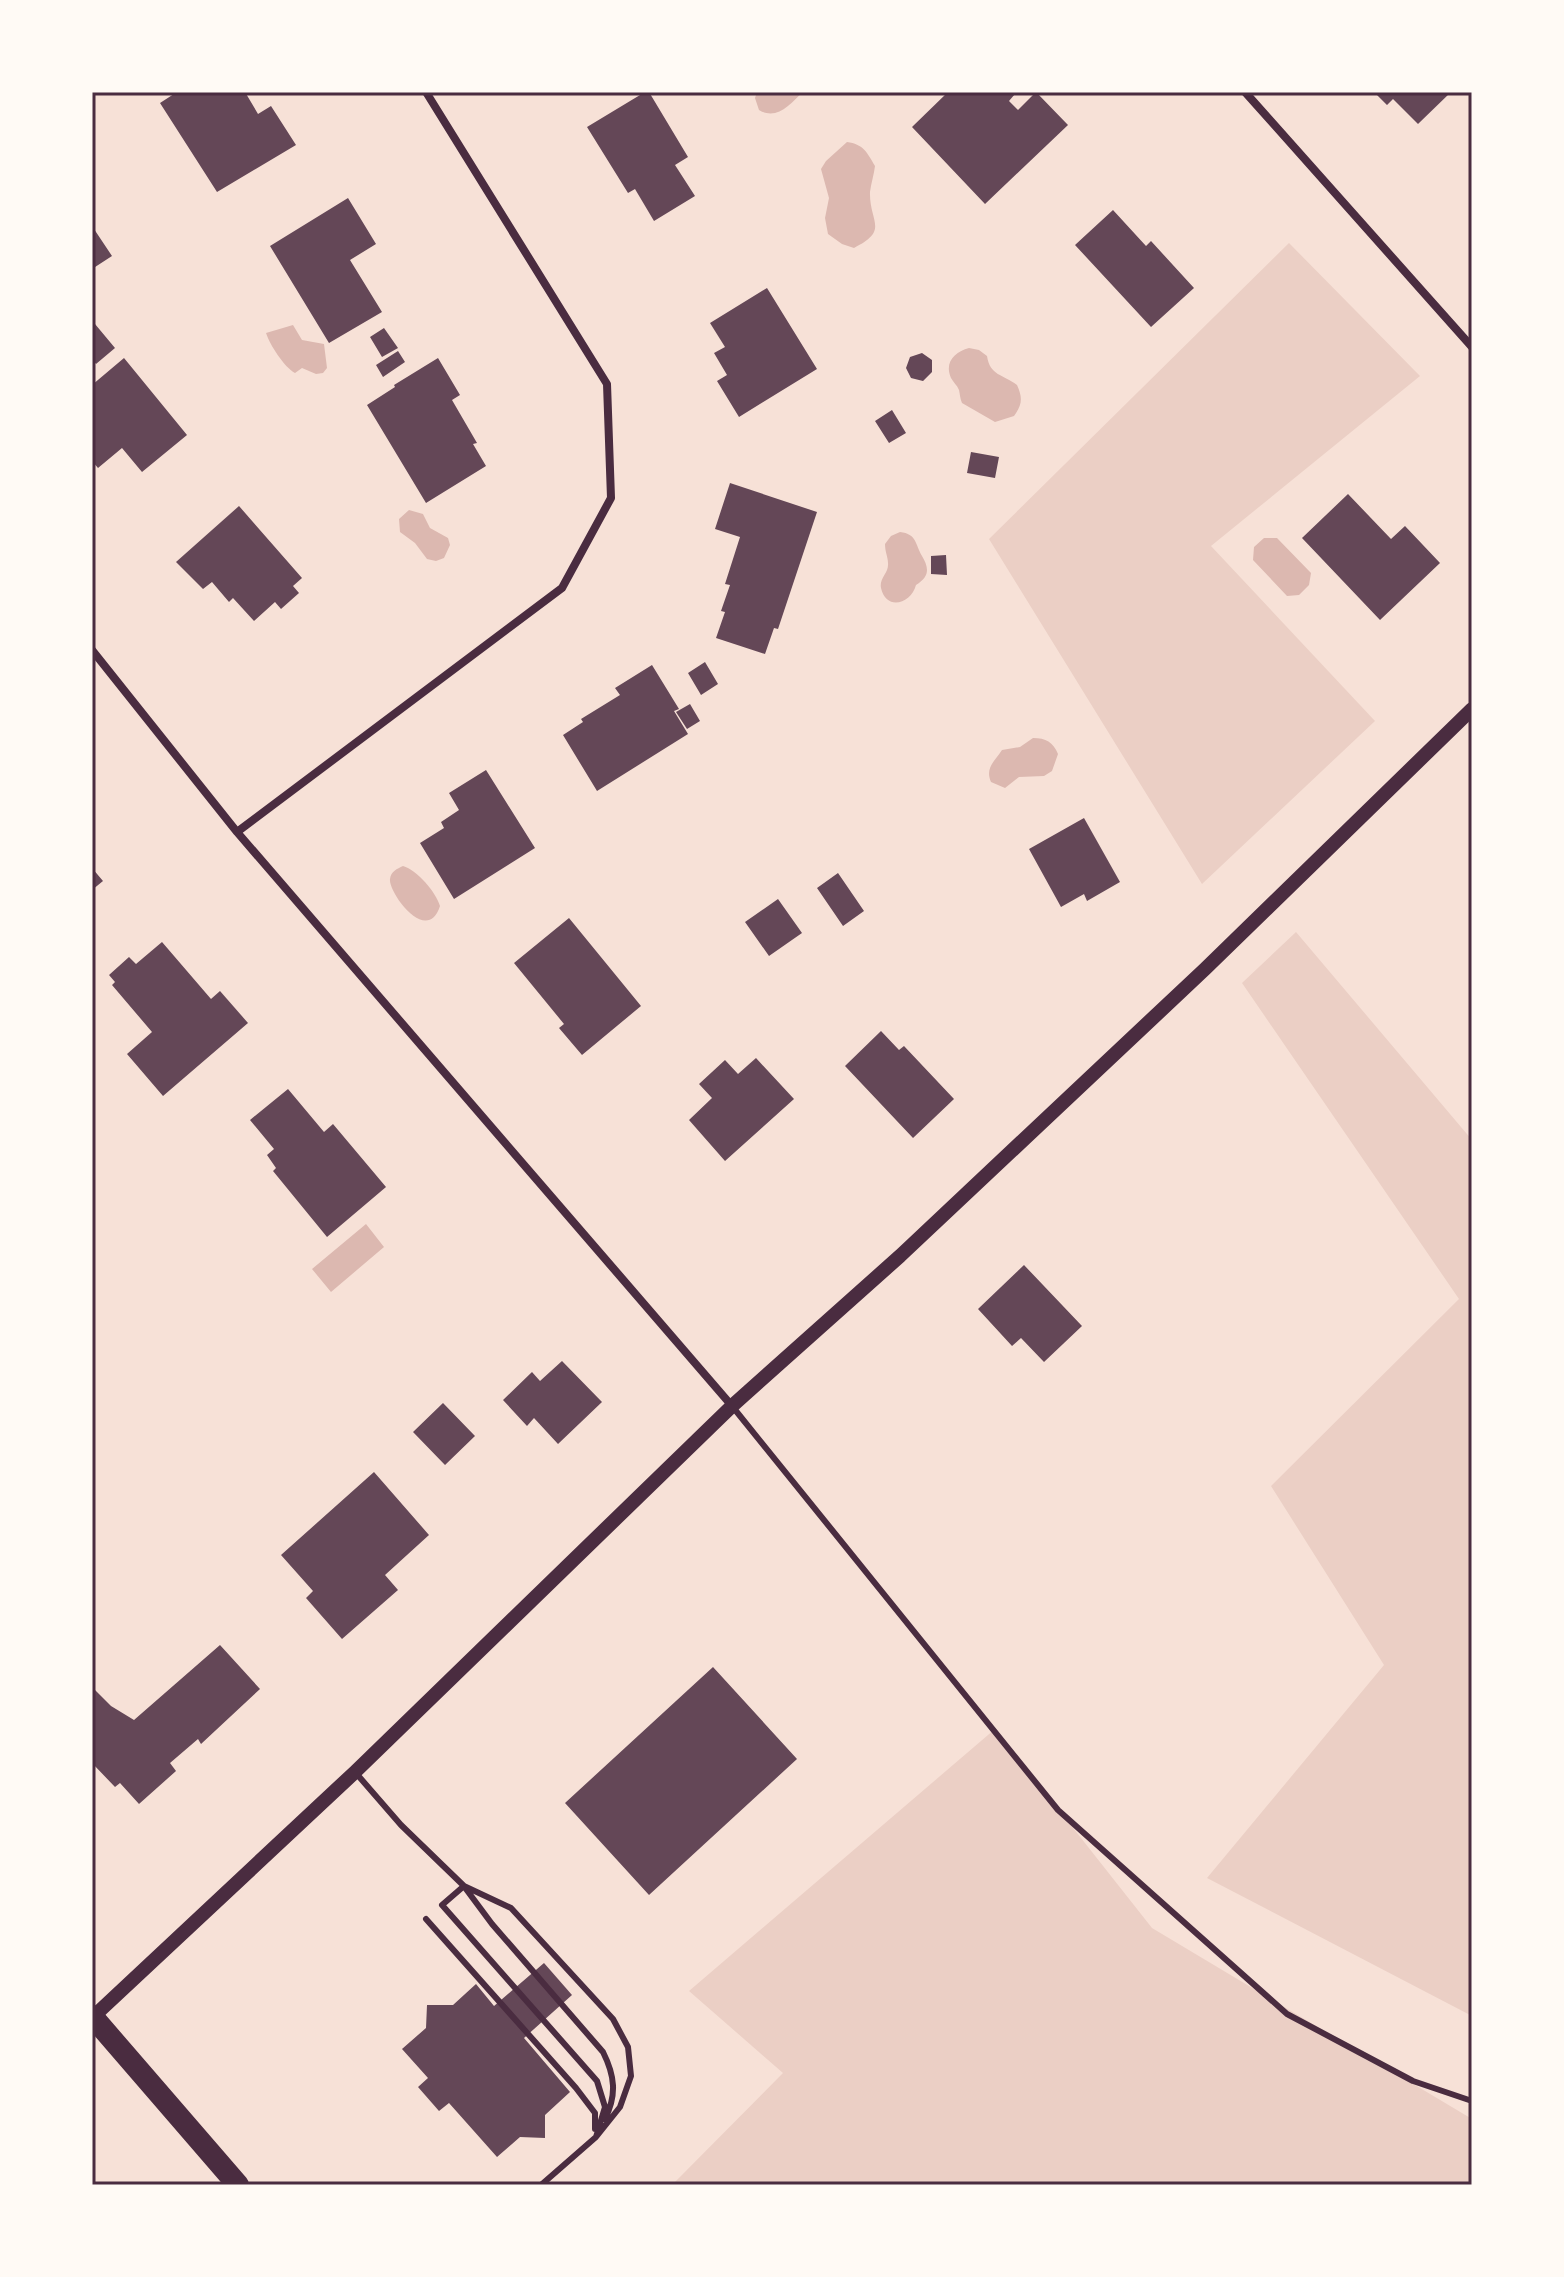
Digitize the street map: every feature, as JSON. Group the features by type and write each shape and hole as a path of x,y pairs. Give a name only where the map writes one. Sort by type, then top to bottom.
{"highway":[{"path":"92,2016 238,2185"}],"street":[{"path":"237,832 562,588 611,498 607,384 426,92"},
{"path":"1245,92 1472,347"},
{"path":"92,650 237,832 732,1406"},
{"path":"92,2016 355,1772 732,1406 900,1256 1205,969 1472,709"}],"lane":[{"path":"732,1406 1058,1810 1287,2014 1413,2081 1472,2101"},
{"path":"355,1772 401,1825 464,1886 492,1924 603,2052 614,2073 611,2107 596,2137"},
{"path":"464,1886 442,1905 597,2081 605,2107 596,2137"},
{"path":"464,1886 511,1908 613,2019 628,2047 631,2076 620,2107 596,2137 541,2185"},
{"path":"426,1919 576,2088 595,2113 596,2137"}],"shaded area":[{"path":"757,92 803,92 783,110 772,114 759,110 755,98"},
{"path":"847,142 864,150 875,166 870,192 875,230 865,242 854,248 828,234 825,218 829,198 821,169"},
{"path":"1289,243 1420,376 1211,546 1375,721 1202,884 989,539"},
{"path":"293,325 302,340 324,344 327,368 323,373 316,374 302,368 295,373 274,349 266,333"},
{"path":"969,348 987,356 994,371 1017,385 1021,401 1014,416 995,422 962,403 949,367 955,355"},
{"path":"409,510 423,514 430,528 448,538 450,545 444,558 436,561 427,559 415,543 400,532 399,519"},
{"path":"900,532 915,540 927,572 909,597 893,602 888,600 881,588 888,567 885,544 891,536"},
{"path":"1264,538 1277,538 1311,573 1309,585 1299,595 1287,596 1253,560 1254,547"},
{"path":"1033,738 1048,742 1056,750 1058,754 1052,771 1044,776 1019,777 1005,788 991,782 990,769 1002,750 1020,747"},
{"path":"403,866 420,877 434,894 440,906 434,917 426,920 418,918 395,894 390,879"},
{"path":"1296,932 1472,1140 1472,2016 1207,1878 1384,1665 1271,1486 1459,1299 1242,983"},
{"path":"366,1224 384,1247 331,1292 312,1269"},
{"path":"995,1729 1152,1928 1472,2119 1472,2185 672,2185 783,2073 689,1991"}],"building":[{"path":"177,92 245,92 258,114 271,106 296,145 217,192 160,103"},
{"path":"649,92 688,157 675,165 695,196 654,221 635,189 628,193 587,127"},
{"path":"948,92 1014,92 1009,101 1018,110 1036,92 1068,125 985,204 912,127"},
{"path":"1374,92 1451,92 1418,124 1393,99 1387,105"},
{"path":"348,198 376,244 350,260 382,312 329,343 270,246"},
{"path":"1113,210 1146,246 1151,241 1194,288 1151,327 1075,245"},
{"path":"92,226 112,256 92,269"},
{"path":"767,288 817,369 739,417 717,381 727,375 714,353 725,347 710,323"},
{"path":"95,324 115,348 96,364 92,359 92,327"},
{"path":"384,328 398,348 382,357 370,337"},
{"path":"398,351 405,362 383,377 376,365"},
{"path":"922,353 932,360 932,372 923,381 911,378 906,368 910,357"},
{"path":"124,358 187,435 142,472 122,448 98,468 92,461 92,385"},
{"path":"438,358 460,395 452,400 477,443 473,444 486,466 426,503 367,405"},
{"path":"892,410 906,433 889,443 875,421"},
{"path":"971,452 999,457 995,478 967,473"},
{"path":"730,483 817,512 778,629 774,628 765,654 716,638 730,585 725,584 740,537 715,529"},
{"path":"1348,494 1391,539 1405,526 1440,563 1380,620 1302,538"},
{"path":"239,506 302,578 293,586 299,593 281,609 275,602 254,621 233,598 229,602 212,582 203,589 176,562"},
{"path":"946,555 947,575 931,574 931,556"},
{"path":"705,662 718,684 701,695 688,673"},
{"path":"652,665 679,709 674,711 688,734 597,791 563,735 583,722 581,719 620,695 615,688"},
{"path":"690,704 700,721 687,729 676,712"},
{"path":"486,770 535,848 454,899 420,843 444,828 441,822 459,810 449,793"},
{"path":"1084,818 1120,882 1087,901 1084,894 1061,907 1029,849"},
{"path":"92,868 103,881 92,890"},
{"path":"838,873 864,911 843,926 817,888"},
{"path":"778,899 802,933 769,956 745,922"},
{"path":"569,918 641,1006 582,1055 559,1028 564,1024 514,963"},
{"path":"162,942 211,999 220,991 248,1023 163,1096 127,1054 152,1032 112,985 115,982 109,975 129,957 136,964"},
{"path":"881,1031 899,1050 904,1046 954,1099 913,1138 845,1066"},
{"path":"756,1058 794,1099 725,1161 689,1120 712,1098 699,1084 725,1060 738,1074"},
{"path":"288,1089 324,1132 333,1124 386,1187 327,1237 273,1171 276,1168 267,1155 274,1149 250,1120"},
{"path":"1024,1265 1082,1326 1044,1362 1021,1338 1012,1346 978,1309"},
{"path":"562,1361 602,1402 558,1444 534,1418 527,1426 503,1400 532,1372 540,1381"},
{"path":"443,1403 475,1436 445,1465 413,1432"},
{"path":"374,1472 429,1535 385,1575 398,1590 342,1639 306,1598 313,1591 281,1555"},
{"path":"220,1645 260,1689 201,1744 198,1739 170,1763 176,1771 139,1804 120,1783 115,1787 92,1763 92,1687 111,1706 134,1720"},
{"path":"713,1667 797,1759 649,1895 565,1803"},
{"path":"544,1963 572,1995 524,2038 570,2092 545,2115 545,2138 520,2137 497,2157 449,2103 439,2111 418,2087 428,2078 402,2049 426,2028 427,2005 453,2005 476,1984 494,2006"}]}
